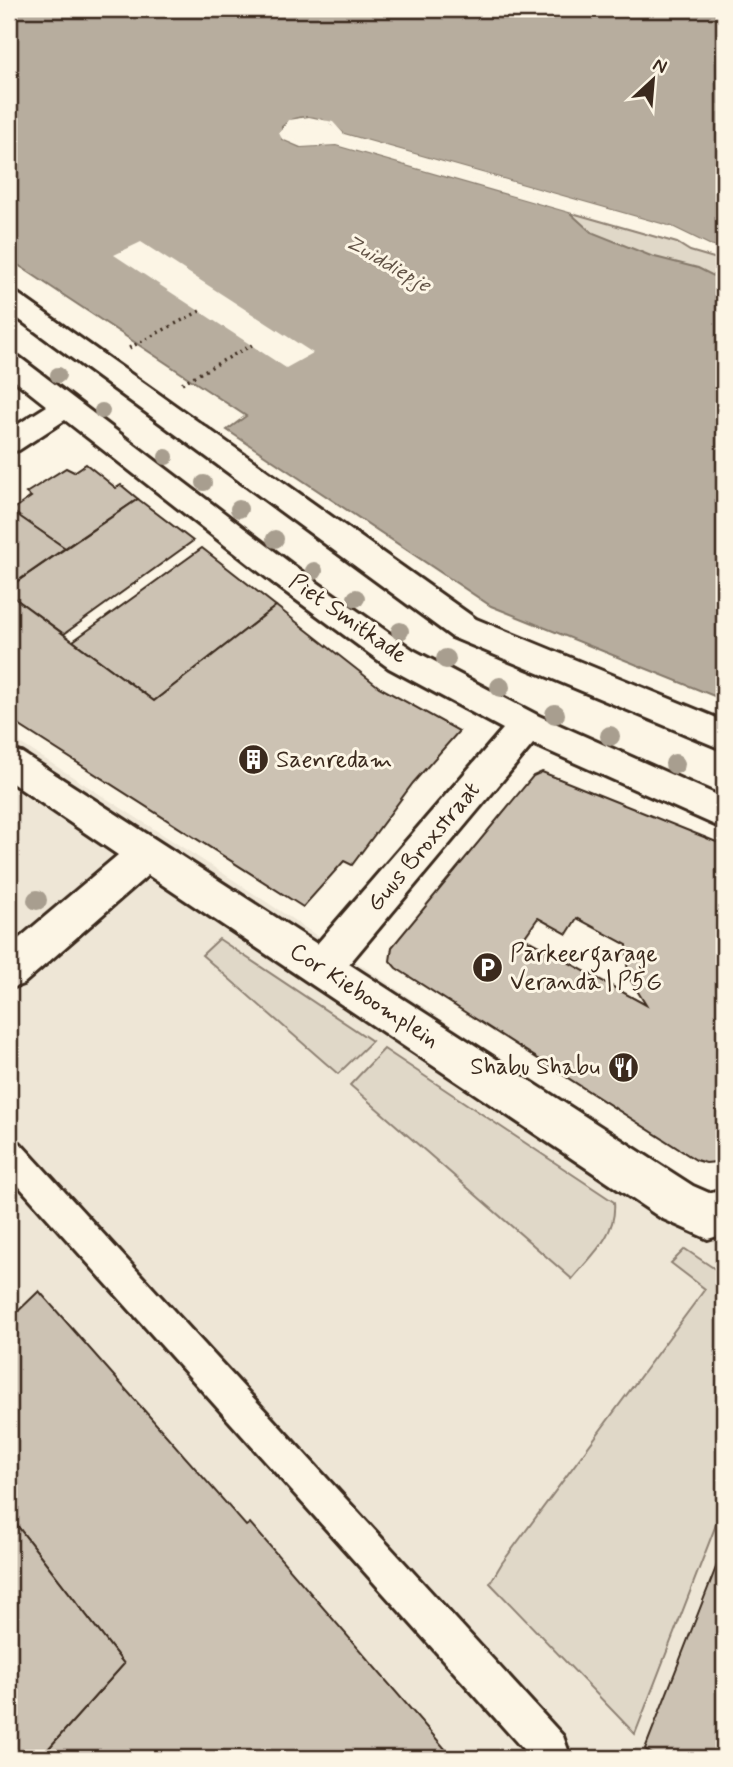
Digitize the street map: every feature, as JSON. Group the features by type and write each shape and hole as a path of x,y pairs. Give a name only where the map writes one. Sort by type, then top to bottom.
{"street":[{"path":"9,300 464,628 724,736"},
{"name":"Piet Smitkade","path":"9,363 38,384 64,408 287,577 401,659 527,726 724,814"},
{"path":"9,443 64,408"},
{"name":"Guus Broxstraat","path":"321,968 527,726"},
{"name":"Cor Kieboomplein","path":"9,763 677,1202 708,1216 724,1211"},
{"path":"9,971 146,854"}],"lane":[{"path":"9,1153 549,1750"}],"path":[{"path":"136,344 200,311"},
{"path":"190,379 252,345"}],"shaded area":[{"path":"380,158 677,243 690,251 724,261 724,332"},
{"path":"9,736 235,881 724,1208 724,1758 9,1758"},
{"path":"219,939 372,1041 338,1074 202,955"},
{"path":"384,1049 614,1202 612,1225 607,1235 572,1279 350,1085"},
{"path":"685,1249 724,1275 724,1504 635,1734 490,1583 502,1563 705,1289 671,1263"}],"water":[{"name":"Zuiddiepje","path":"9,9 724,9 724,248 709,245 672,227 344,134 330,124 314,118 289,121 282,127 282,139 300,147 336,145 569,212 591,232 651,256 698,268 724,281 724,700 491,606 227,430 246,416 9,259"}],"pier":[{"path":"309,117 333,122 344,134 672,227 709,245 724,248 724,252 708,248 671,230 343,137 331,125 320,122 291,123 283,133 301,143 337,142 570,208 576,214 336,145 301,147 282,139 279,133 289,120"},
{"path":"141,242 313,353 286,368 114,255"}],"building":[{"path":"86,464 116,488 121,485 138,499 65,548 11,511 31,497 26,493 66,468 74,472"},
{"path":"138,499 193,541 64,634 9,594 9,587"},
{"path":"9,509 65,548 9,587"},
{"path":"202,548 276,606 154,701 73,641"},
{"name":"Saenredam","path":"9,594 154,701 276,606 379,687 459,731 413,783 352,865 344,861 303,907 9,719"},
{"name":"Parkeergarage Veranda | P5G","path":"542,772 724,845 724,1151 716,1162 696,1160 396,968 390,961 392,947 533,776","holes":["538,918 567,934 577,918 627,945 630,979 646,1005 524,938"]},
{"path":"39,1291 246,1526 250,1523 453,1758 40,1758 124,1664 9,1515 9,1320"},
{"path":"9,1515 124,1664 40,1758 9,1758"},
{"path":"724,1547 724,1758 658,1758 645,1749"}],"place":[{"name":"Saenredam","path":"253,760"},
{"name":"Parkeergarage Veranda | P5G","path":"487,968"},
{"name":"Shabu Shabu","path":"623,1067"}]}
